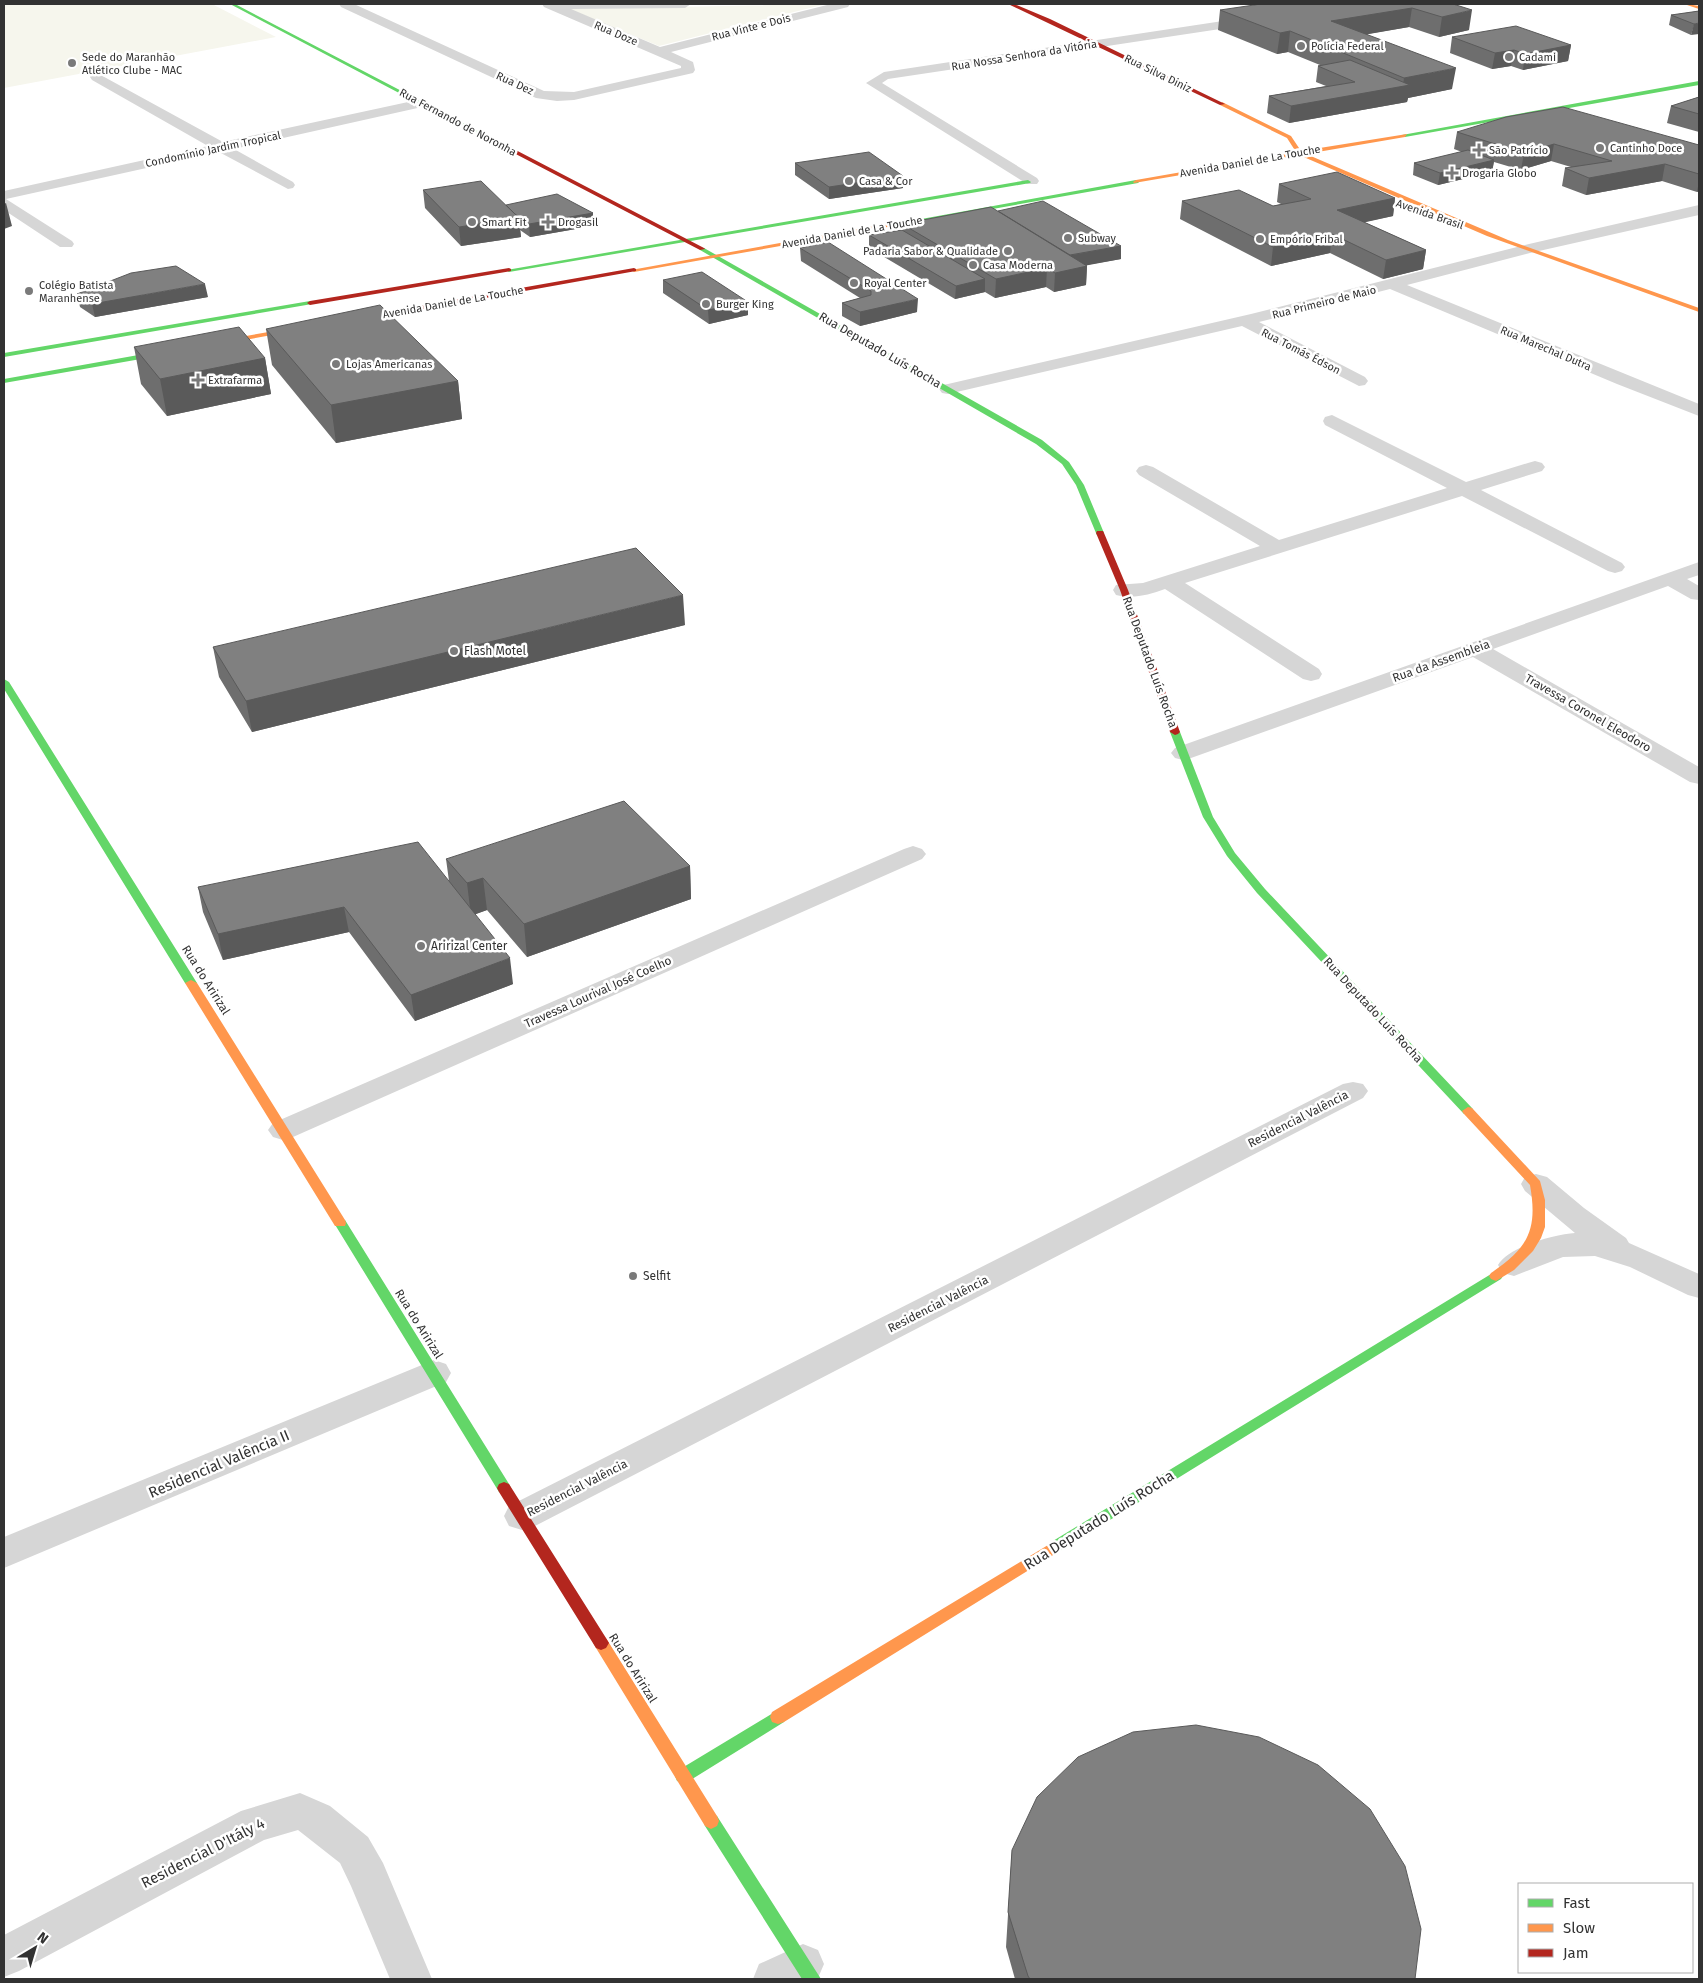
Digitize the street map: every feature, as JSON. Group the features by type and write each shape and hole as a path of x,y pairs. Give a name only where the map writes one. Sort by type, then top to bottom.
{"main road":[{"name":"Rua Fernando de Noronha","path":"232,4 685,240"},
{"name":"Rua Silva Diniz","path":"1010,4 1293,136 1299,153"},
{"path":"1689,4 1699,8"},
{"name":"Avenida Daniel de La Touche","path":"1270,148 1299,153 1699,83"},
{"name":"Avenida Daniel de La Touche","path":"344,321 716,256 1270,148 1293,136"},
{"path":"1270,148 1291,166"},
{"name":"Avenida Brasil","path":"1299,153 1506,241"},
{"name":"Avenida Daniel de La Touche","path":"4,355 1036,180"},
{"name":"Avenida Brasil","path":"1338,182 1699,310"},
{"name":"Rua Deputado Luís Rocha","path":"684,1776 1514,1265 1534,1242 1541,1222 1542,1204 1536,1184 1249,877 1231,854 1208,817 1183,754 1124,590 1080,485 1065,462 1039,442 685,240"},
{"path":"199,347 315,326"},
{"path":"4,381 179,350"},
{"name":"Rua do Aririzal","path":"4,682 684,1776 796,1974"}],"street":[{"name":"Rua Dez","path":"347,4 535,93 549,96 574,96 683,72 689,67 685,62"},
{"path":"551,5 685,4"},
{"name":"Rua Vinte e Dois","path":"658,51 844,4"},
{"name":"Rua Doze","path":"551,5 685,62"},
{"name":"Rua Nossa Senhora da Vitória","path":"1036,180 873,83 884,76 1272,17"},
{"path":"97,77 288,185"},
{"name":"Condomínio Jardim Tropical","path":"4,195 422,103"},
{"path":"4,203 66,244"},
{"name":"Rua Primeiro de Maio","path":"948,389 1244,321 1394,285 1529,249 1699,210"},
{"name":"Rua Marechal Dutra","path":"1394,285 1699,410"},
{"name":"Rua Tomás Édson","path":"1244,321 1359,381"},
{"path":"1332,420 1614,568"},
{"path":"1124,590 1145,589 1535,467"},
{"path":"1146,471 1277,548"},
{"name":"Rua da Assembleia","path":"1183,754 1699,568"},
{"path":"1671,579 1699,594"},
{"path":"1168,582 1311,674"},
{"name":"Travessa Coronel Eleodoro","path":"1476,649 1699,777"},
{"name":"Travessa Lourival José Coelho","path":"283,1130 913,854"},
{"name":"Residencial Valência","path":"522,1516 1353,1091"},
{"name":"Rua Deputado Luís Rocha","path":"1536,1184 1592,1230 1631,1256"},
{"name":"Rua Deputado Luís Rocha","path":"1514,1265 1540,1252 1579,1244 1598,1245 1631,1256 1699,1286"},
{"name":"Residencial Valência II","path":"4,1553 434,1373"},
{"name":"Residencial D'Itály 4","path":"4,1957 256,1824 300,1811 316,1818 354,1850 368,1877 411,1979"}],"shaded area":[{"name":"Sede do Maranhão Atlético Clube - MAC","path":"4,4 212,4 276,37 4,88"},
{"path":"826,4 659,46 569,9"}],"building":[{"path":"1261,4 1453,4 1472,10 1442,17 1412,8 1331,21 1456,68 1404,78 1290,31 1280,33 1220,10"},
{"path":"1699,11 1699,23 1694,24 1671,15"},
{"path":"1516,26 1571,45 1525,54 1514,50 1495,53 1452,37"},
{"path":"1350,60 1410,85 1291,106 1269,96 1355,82 1318,66"},
{"path":"1699,97 1699,114 1671,106"},
{"path":"1563,107 1699,145 1699,174 1665,164 1589,178 1565,168 1612,161 1554,144 1524,153 1457,132 1506,117"},
{"path":"1468,150 1494,160 1440,173 1414,163"},
{"path":"869,152 903,176 829,187 795,163"},
{"path":"1337,172 1395,198 1337,210 1426,250 1386,260 1332,234 1273,247 1182,201 1239,190 1273,206 1311,199 1279,184"},
{"path":"481,181 519,218 459,227 423,190"},
{"path":"557,194 593,213 529,224 506,205"},
{"path":"1043,201 1121,246 1070,255 998,211"},
{"path":"991,207 1087,266 1055,273 1047,268 996,279 902,224"},
{"path":"902,230 985,279 956,286 869,235"},
{"path":"828,242 918,299 860,312 842,303 871,295 871,291 800,248"},
{"path":"176,266 205,284 92,304 77,294 131,273"},
{"path":"702,272 748,302 708,310 663,280"},
{"path":"380,305 458,381 331,405 266,329"},
{"path":"239,327 265,358 160,379 134,347"},
{"path":"636,548 683,595 246,701 213,647"},
{"path":"624,801 690,866 524,924 483,878 467,883 446,859"},
{"name":"Aririzal Center","path":"418,842 510,958 411,995 344,907 218,934 198,887"},
{"path":"1196,1725 1259,1737 1318,1765 1370,1809 1405,1866 1421,1929 1415,1979 1030,1979 1008,1912 1012,1850 1037,1797 1078,1757 1133,1732"}],"traffic: fast":[{"path":"232,4 481,134"},
{"path":"1405,135 1699,83"},
{"path":"509,270 1028,182"},
{"path":"891,225 1136,182"},
{"path":"702,249 1039,442 1065,462 1080,485 1100,533"},
{"path":"4,355 310,303"},
{"path":"4,381 172,351"},
{"path":"4,682 191,983"},
{"path":"1175,732 1208,817 1231,854 1261,891 1468,1111"},
{"path":"340,1223 504,1488"},
{"path":"1053,1548 1496,1276"},
{"path":"683,1776 778,1717"},
{"path":"711,1821 812,1979"}],"traffic: slow":[{"path":"1689,4 1699,8"},
{"path":"1222,104 1289,137 1299,153 1506,241"},
{"path":"1136,182 1405,135"},
{"path":"634,270 891,225"},
{"path":"1489,235 1699,310"},
{"path":"212,344 303,328"},
{"path":"191,983 340,1223"},
{"path":"1468,1111 1536,1184 1539,1200 1540,1214 1535,1238 1520,1258 1496,1276"},
{"path":"778,1717 1053,1548"},
{"path":"601,1643 711,1821"}],"traffic: jam":[{"path":"1010,4 1048,20 1222,104"},
{"path":"481,134 702,249"},
{"path":"310,303 509,270"},
{"path":"352,320 634,270"},
{"path":"1100,533 1124,590 1175,732"},
{"path":"504,1488 601,1643"}],"place":[{"name":"Polícia Federal","path":"1301,46"},
{"name":"Cadami","path":"1509,57"},
{"name":"Sede do Maranhão Atlético Clube - MAC","path":"72,63"},
{"name":"Cantinho Doce","path":"1600,148"},
{"name":"São Patrício","path":"1479,150"},
{"name":"Drogaria Globo","path":"1452,173"},
{"name":"Casa & Cor","path":"849,181"},
{"name":"Smart Fit","path":"472,222"},
{"name":"Drogasil","path":"548,222"},
{"name":"Subway","path":"1068,238"},
{"name":"Empório Fribal","path":"1260,239"},
{"name":"Padaria Sabor & Qualidade","path":"1008,251"},
{"name":"Casa Moderna","path":"973,265"},
{"name":"Royal Center","path":"854,283"},
{"name":"Colégio Batista Maranhense","path":"29,291"},
{"name":"Burger King","path":"706,304"},
{"name":"Lojas Americanas","path":"336,364"},
{"name":"Extrafarma","path":"198,380"},
{"name":"Flash Motel","path":"454,651"},
{"name":"Aririzal Center","path":"421,946"},
{"name":"Selfit","path":"633,1276"}]}
